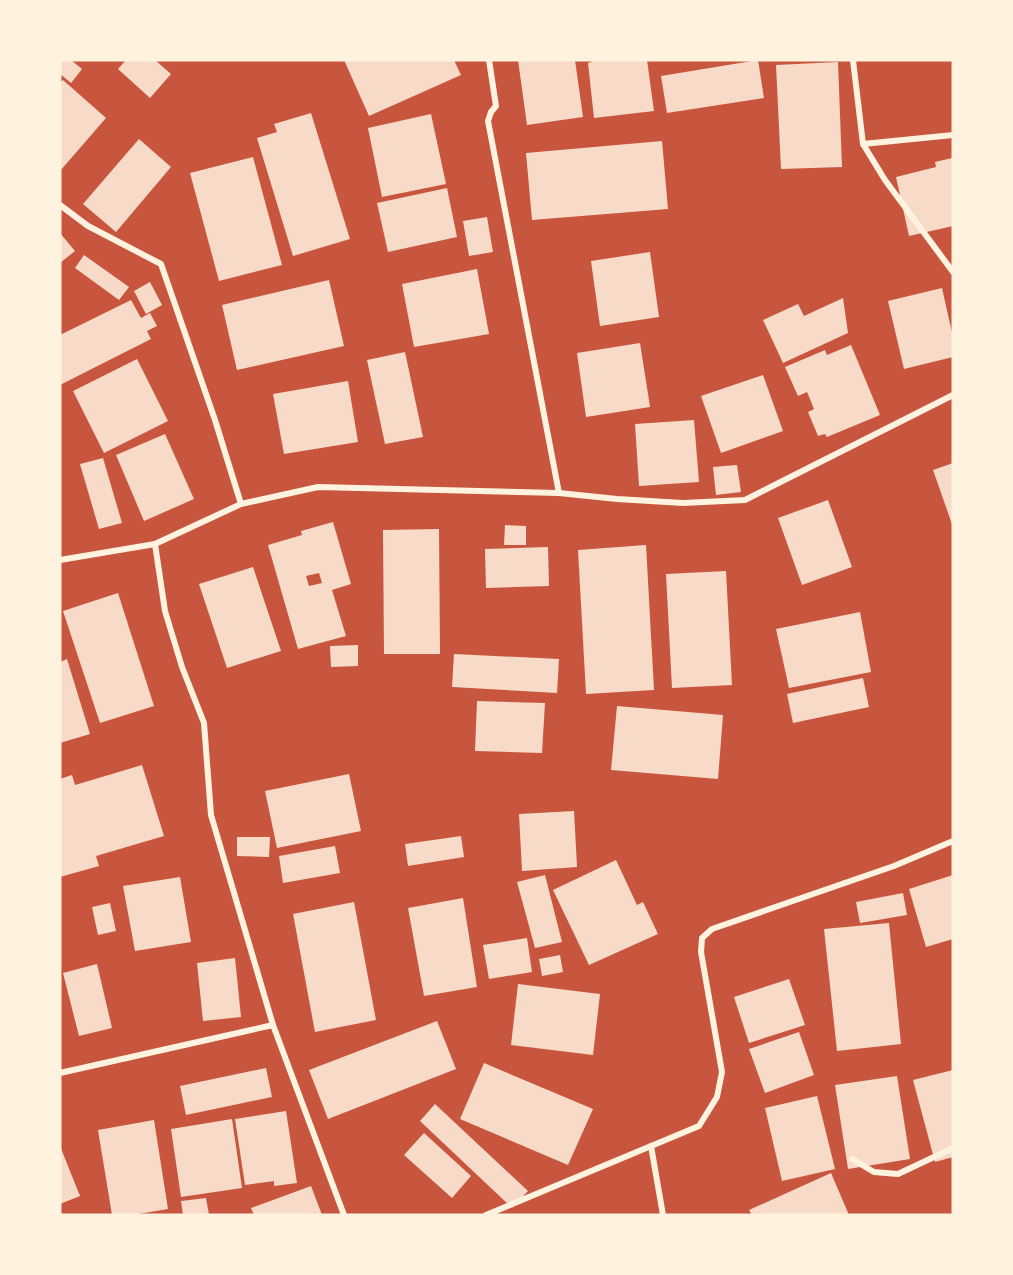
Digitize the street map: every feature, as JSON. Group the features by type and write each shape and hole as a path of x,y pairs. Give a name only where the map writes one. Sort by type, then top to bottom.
{"street":[{"path":"489,60 496,106 488,121 559,493"},
{"path":"853,60 862,144 885,180 953,272"},
{"path":"862,144 953,135"},
{"path":"60,205 88,226 161,264 242,504"},
{"path":"60,560 155,544 242,504 318,488 559,493 683,503 745,501 953,395"},
{"path":"155,544 165,611 182,667 204,723 211,815 273,1025 344,1215"},
{"path":"486,1215 699,1126 717,1097 722,1072 702,952 702,938 712,929 894,866 953,842"},
{"path":"60,1073 273,1025"},
{"path":"651,1146 663,1215"},
{"path":"852,1159 874,1172 898,1174 953,1148"}],"building":[{"path":"60,60 71,60 82,69 71,83 60,74"},
{"path":"126,60 155,60 171,74 150,98 118,69"},
{"path":"344,60 454,60 461,75 369,116"},
{"path":"518,60 575,60 583,117 527,125"},
{"path":"596,60 647,60 654,111 594,118 588,63"},
{"path":"758,60 764,98 667,113 661,76"},
{"path":"838,62 842,167 781,169 776,65"},
{"path":"63,80 106,118 60,171 60,83"},
{"path":"311,113 350,239 293,256 257,138 277,132 274,124"},
{"path":"431,114 446,184 382,197 368,128"},
{"path":"139,139 171,167 116,232 83,204"},
{"path":"662,141 668,209 532,220 526,153"},
{"path":"253,157 282,265 219,281 190,173"},
{"path":"952,158 953,226 909,236 896,177 936,167 935,162"},
{"path":"447,188 457,237 388,252 377,203"},
{"path":"487,217 493,252 469,256 463,221"},
{"path":"60,233 75,251 60,263"},
{"path":"650,252 659,317 600,326 591,261"},
{"path":"84,255 129,287 119,300 75,268"},
{"path":"477,269 489,334 414,347 402,284"},
{"path":"329,280 344,346 237,370 222,305"},
{"path":"150,282 162,305 146,314 134,291"},
{"path":"942,288 953,337 953,357 904,369 888,301"},
{"path":"843,298 848,333 783,363 763,320 798,304 804,316"},
{"path":"131,300 141,318 150,313 157,326 147,331 151,339 60,385 60,335"},
{"path":"640,343 650,407 586,417 577,353"},
{"path":"851,345 880,415 827,437 825,434 818,436 808,412 814,409 807,392 798,396 785,367 825,350 827,355"},
{"path":"405,352 423,437 385,444 367,360"},
{"path":"137,359 168,421 104,453 73,391"},
{"path":"763,375 783,431 721,453 701,396"},
{"path":"348,381 358,442 284,454 273,394"},
{"path":"694,420 699,482 639,486 635,424"},
{"path":"165,434 194,499 144,521 116,455"},
{"path":"103,458 122,523 99,529 80,464"},
{"path":"953,463 953,527 933,470"},
{"path":"737,465 741,492 716,495 713,467"},
{"path":"828,500 852,567 802,585 778,518"},
{"path":"333,522 351,584 332,590 346,636 298,649 268,545 302,535 301,531","holes":["319,573 322,583 309,586 306,576"]},
{"path":"505,525 526,526 526,545 504,545"},
{"path":"439,529 440,654 384,654 383,530"},
{"path":"646,545 654,690 586,694 578,550"},
{"path":"548,547 549,586 486,588 485,549"},
{"path":"253,567 281,651 227,668 199,584"},
{"path":"726,571 732,685 672,688 666,574"},
{"path":"118,593 154,706 100,723 63,611"},
{"path":"860,612 871,672 789,688 776,629"},
{"path":"358,645 358,666 331,667 330,646"},
{"path":"454,654 559,659 557,693 452,687"},
{"path":"67,659 90,734 60,743 60,662"},
{"path":"863,678 869,707 793,723 787,694"},
{"path":"477,701 545,703 542,753 475,751"},
{"path":"617,706 723,715 718,779 611,770"},
{"path":"142,765 164,836 96,856 99,866 60,877 60,779 72,775 75,785"},
{"path":"349,774 361,831 277,848 265,791"},
{"path":"574,811 577,867 522,871 519,814"},
{"path":"461,836 464,857 408,866 405,844"},
{"path":"237,837 270,837 269,857 237,856"},
{"path":"335,846 340,873 283,883 279,856"},
{"path":"616,860 637,905 643,902 658,934 589,965 553,890"},
{"path":"545,875 562,942 535,948 517,882"},
{"path":"953,875 953,939 926,947 909,889"},
{"path":"180,877 191,942 135,951 123,886"},
{"path":"903,893 907,915 860,923 856,902"},
{"path":"463,898 477,987 424,996 408,908"},
{"path":"354,902 376,1020 315,1032 293,914"},
{"path":"110,903 116,931 98,935 92,907"},
{"path":"889,923 901,1044 837,1051 824,929"},
{"path":"527,938 532,972 489,979 483,945"},
{"path":"560,955 563,972 542,976 539,959"},
{"path":"235,958 241,1017 203,1021 197,963"},
{"path":"97,964 112,1028 79,1036 63,973"},
{"path":"789,979 805,1025 749,1043 734,997"},
{"path":"518,984 600,994 593,1055 511,1045"},
{"path":"437,1021 456,1069 328,1119 309,1070"},
{"path":"799,1032 814,1075 765,1093 749,1049"},
{"path":"484,1063 593,1109 568,1165 460,1119"},
{"path":"266,1068 272,1097 186,1115 180,1086"},
{"path":"953,1070 953,1157 935,1162 913,1080"},
{"path":"897,1076 910,1159 848,1169 835,1085"},
{"path":"817,1096 835,1169 782,1181 765,1108"},
{"path":"435,1104 528,1191 512,1208 420,1121"},
{"path":"286,1111 297,1183 274,1186 274,1181 245,1185 235,1119"},
{"path":"232,1119 242,1188 181,1197 171,1129"},
{"path":"154,1120 168,1209 132,1215 112,1215 98,1130"},
{"path":"424,1133 471,1176 452,1198 404,1155"},
{"path":"60,1146 80,1196 60,1204"},
{"path":"831,1173 849,1215 752,1215 749,1210"},
{"path":"311,1186 322,1215 254,1215 251,1208"},
{"path":"206,1198 209,1215 183,1215 181,1201"}]}
